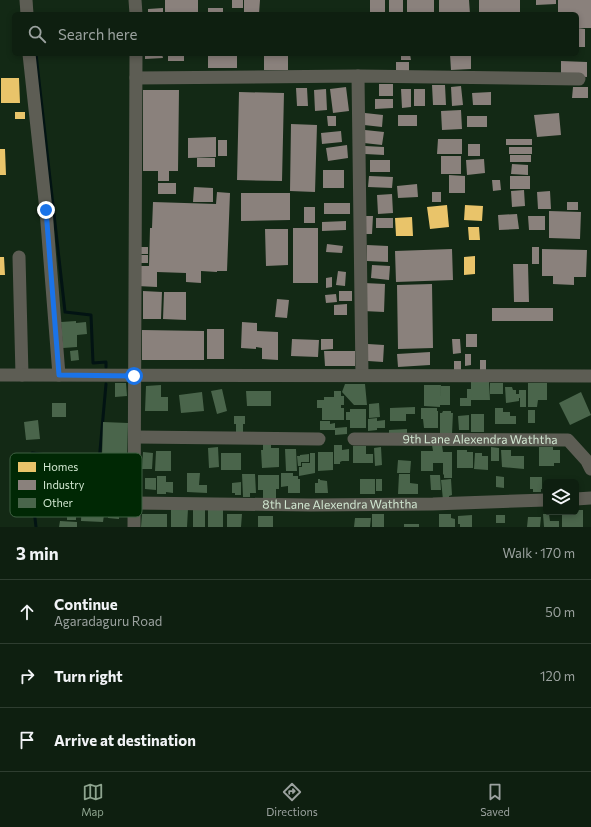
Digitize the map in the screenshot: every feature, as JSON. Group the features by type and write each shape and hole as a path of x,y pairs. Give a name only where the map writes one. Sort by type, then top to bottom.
{"street":[{"path":"26,0 27,12"},
{"path":"135,0 136,12"},
{"path":"29,56 46,210 59,375"},
{"path":"135,453 136,56"},
{"path":"136,78 358,76 579,79"},
{"path":"358,76 362,375"},
{"path":"19,257 22,375"},
{"path":"0,375 591,376"},
{"path":"135,437 320,439"},
{"name":"9th Lane Alexendra Waththa","path":"354,439 568,440 587,461 591,469"},
{"path":"579,499 591,498"},
{"name":"8th Lane Alexendra Waththa","path":"142,503 311,506 543,500"}],"building: Homes":[{"path":"1,78 19,78 20,103 1,103"},
{"path":"15,112 25,112 25,119 15,119"},
{"path":"0,149 5,149 6,175 0,175"},
{"path":"447,205 449,227 430,229 427,207"},
{"path":"465,205 483,206 482,221 464,220"},
{"path":"412,217 413,236 396,236 395,218"},
{"path":"468,227 479,227 480,240 469,240"},
{"path":"475,256 475,274 464,275 464,257"},
{"path":"0,257 4,257 5,275 0,275"}],"building: Industry":[{"path":"165,0 198,0 198,12 165,12"},
{"path":"232,0 243,0 243,8 232,8"},
{"path":"244,0 260,0 259,12 244,12"},
{"path":"370,0 385,0 385,12 370,12"},
{"path":"389,0 403,0 403,12 389,12"},
{"path":"407,0 434,0 434,12 407,12"},
{"path":"439,0 469,0 470,12 439,12"},
{"path":"479,0 520,0 520,12 479,12"},
{"path":"536,0 556,0 556,4 536,5"},
{"path":"558,0 591,0 591,28 579,28 579,12 558,12"},
{"path":"163,8 163,12 148,12 148,9"},
{"path":"208,8 223,8 223,12 208,12"},
{"path":"579,28 585,29 585,47 579,47"},
{"path":"145,56 162,56 163,58 145,59"},
{"path":"168,56 184,56 184,61 168,61"},
{"path":"208,56 237,56 237,68 208,68"},
{"path":"264,56 288,56 288,70 264,70"},
{"path":"401,56 410,56 411,60 401,60"},
{"path":"450,56 471,56 471,69 451,70"},
{"path":"561,61 587,62 587,77 561,76"},
{"path":"396,62 409,62 409,72 396,72"},
{"path":"379,84 393,84 393,96 379,96"},
{"path":"432,85 445,85 446,105 433,105"},
{"path":"461,86 463,105 452,106 451,87"},
{"path":"346,87 349,111 333,113 330,89"},
{"path":"573,87 588,87 588,98 572,98"},
{"path":"296,88 307,88 308,106 297,106"},
{"path":"326,89 327,110 315,111 314,90"},
{"path":"401,89 411,89 411,107 402,108"},
{"path":"414,89 425,89 425,106 414,106"},
{"path":"143,90 179,90 178,171 169,171 169,181 158,181 158,171 143,171"},
{"path":"239,92 284,93 282,181 237,180"},
{"path":"491,92 491,105 473,105 472,93"},
{"path":"375,99 393,99 393,108 375,109"},
{"path":"461,110 462,129 442,130 441,111"},
{"path":"365,113 383,115 382,127 364,125"},
{"path":"559,113 561,135 537,137 534,115"},
{"path":"398,115 417,115 417,126 398,126"},
{"path":"327,116 336,116 336,126 328,126"},
{"path":"467,116 487,116 487,127 467,127"},
{"path":"291,124 317,125 315,192 290,191"},
{"path":"365,130 384,132 382,145 364,143"},
{"path":"341,131 342,142 322,144 321,133"},
{"path":"216,137 216,157 188,158 188,138"},
{"path":"438,139 462,139 462,154 437,154"},
{"path":"506,139 532,139 532,145 506,145"},
{"path":"218,140 227,140 227,156 218,156"},
{"path":"468,144 480,144 480,156 468,156"},
{"path":"347,145 348,158 328,161 326,148"},
{"path":"365,146 384,147 384,155 365,154"},
{"path":"509,147 532,147 532,154 509,154"},
{"path":"510,155 531,155 531,162 510,162"},
{"path":"441,156 461,156 461,174 441,174"},
{"path":"197,158 215,158 215,167 197,167"},
{"path":"484,159 485,173 467,175 466,160"},
{"path":"370,160 390,160 390,172 370,172"},
{"path":"512,164 528,165 528,175 511,174"},
{"path":"323,170 344,170 344,188 323,188"},
{"path":"449,175 465,176 465,193 449,193"},
{"path":"369,176 393,177 392,188 368,187"},
{"path":"510,176 530,176 530,189 510,189"},
{"path":"492,180 500,180 501,190 493,191"},
{"path":"158,183 176,183 176,194 158,194"},
{"path":"417,184 418,197 398,198 397,186"},
{"path":"194,187 213,188 213,202 193,202"},
{"path":"524,190 525,206 512,207 511,191"},
{"path":"550,191 551,209 538,209 537,192"},
{"path":"217,192 230,193 227,271 201,271 201,283 186,282 186,273 157,272 157,287 137,286 137,266 149,266 150,228 152,228 153,202 216,204"},
{"path":"432,192 441,192 441,202 432,202"},
{"path":"241,193 290,193 290,220 241,221"},
{"path":"392,194 393,213 378,214 377,195"},
{"path":"567,202 578,202 578,210 567,210"},
{"path":"324,203 350,203 350,214 324,214"},
{"path":"304,207 315,207 315,223 304,223"},
{"path":"549,211 581,212 580,239 549,238"},
{"path":"517,214 519,229 499,230 498,215"},
{"path":"363,216 373,216 372,234 362,234"},
{"path":"528,216 545,216 545,230 529,230"},
{"path":"376,218 393,218 393,228 376,228"},
{"path":"346,221 346,230 322,231 322,222"},
{"path":"293,228 318,228 318,283 293,283"},
{"path":"265,229 288,229 288,265 266,266"},
{"path":"327,244 343,246 342,253 326,252"},
{"path":"367,245 388,246 388,262 367,261"},
{"path":"139,247 148,247 148,254 139,254"},
{"path":"532,247 539,247 539,264 532,264"},
{"path":"452,249 453,280 396,282 395,251"},
{"path":"542,249 587,250 586,277 574,277 574,285 553,284 553,276 542,276"},
{"path":"138,255 148,255 148,263 138,263"},
{"path":"513,264 528,264 529,302 514,302"},
{"path":"372,265 390,266 389,280 371,278"},
{"path":"338,271 346,272 345,286 336,285"},
{"path":"332,277 332,287 326,288 326,278"},
{"path":"364,283 385,284 384,312 363,311"},
{"path":"432,284 433,348 398,349 397,285"},
{"path":"143,291 162,292 161,319 143,319"},
{"path":"339,291 352,291 352,301 339,301"},
{"path":"164,292 186,292 186,320 163,319"},
{"path":"336,294 337,302 326,303 325,295"},
{"path":"277,299 289,300 287,318 275,317"},
{"path":"347,304 347,315 334,315 334,305"},
{"path":"492,308 553,308 553,321 492,321"},
{"path":"242,322 257,323 257,331 278,332 278,360 262,359 262,348 241,348"},
{"path":"207,329 224,329 224,359 207,359"},
{"path":"142,330 204,331 204,360 142,360"},
{"path":"466,334 477,334 477,347 466,347"},
{"path":"292,339 319,340 318,357 291,356"},
{"path":"321,339 333,339 333,349 321,350"},
{"path":"452,339 460,339 461,353 453,354"},
{"path":"368,344 384,345 383,362 368,361"},
{"path":"324,351 355,351 355,366 325,366"},
{"path":"430,352 430,365 398,367 397,354"},
{"path":"465,354 471,354 471,365 465,366"},
{"path":"480,360 486,360 486,370 480,370"},
{"path":"454,361 461,361 461,371 454,371"}],"building: Other":[{"path":"76,321 76,323 86,322 87,334 77,335 77,347 63,348 61,322"},
{"path":"78,350 79,360 71,361 70,351"},
{"path":"471,382 489,382 490,400 471,400 471,406 460,406 460,398 467,398 467,389 471,389"},
{"path":"115,383 126,383 127,396 115,397"},
{"path":"490,383 503,383 503,394 490,394"},
{"path":"528,383 547,383 547,400 538,400 537,407 528,407"},
{"path":"345,384 365,384 367,405 354,405 342,392"},
{"path":"161,385 161,397 168,397 168,411 145,411 146,386"},
{"path":"424,385 441,385 440,400 441,386 450,386 450,405 440,405 440,407 424,406"},
{"path":"505,387 512,387 513,390 516,390 516,394 519,394 519,390 526,390 526,407 520,407 520,398 519,401 506,403"},
{"path":"222,389 227,411 217,414 211,391"},
{"path":"246,391 271,391 271,406 247,406"},
{"path":"334,391 341,391 341,396 344,396 344,405 341,405 341,408 344,408 344,420 322,420 322,408 317,408 317,400 324,400 324,397 334,397"},
{"path":"202,392 204,411 181,413 179,395"},
{"path":"581,392 591,415 570,425 559,403"},
{"path":"52,403 66,403 66,417 52,417"},
{"path":"379,403 380,417 369,418 369,404"},
{"path":"415,407 415,414 406,414 406,421 390,421 390,408"},
{"path":"421,408 437,408 438,428 424,428 423,419 421,419"},
{"path":"495,408 503,408 503,412 510,412 510,416 516,416 516,424 495,424"},
{"path":"350,409 366,409 366,428 350,428 350,420 346,420 346,412 350,412"},
{"path":"528,410 535,410 535,423 528,423"},
{"path":"443,411 451,411 451,413 453,413 452,434 440,434 440,413"},
{"path":"471,414 484,414 484,432 471,432"},
{"path":"469,415 469,430 459,430 458,416"},
{"path":"234,416 245,416 245,424 243,424 243,437 236,437 236,424 234,424"},
{"path":"377,418 377,421 385,420 385,428 377,428 377,430 368,431 368,419"},
{"path":"38,420 40,439 26,440 24,422"},
{"path":"320,421 330,421 330,424 335,423 335,428 347,427 347,434 335,435 335,430 320,430"},
{"path":"103,422 128,423 127,453 102,453"},
{"path":"407,429 407,437 389,435 389,430"},
{"path":"263,443 271,443 271,448 279,448 279,467 262,468 261,450 263,450"},
{"path":"334,445 342,445 342,450 349,449 349,461 342,461 340,464 334,464"},
{"path":"432,445 442,445 443,452 452,452 452,478 444,478 443,463 433,463 433,471 421,471 421,451 433,451"},
{"path":"353,446 366,446 366,454 373,454 373,463 353,463"},
{"path":"218,447 219,467 209,468 208,448"},
{"path":"381,447 382,465 375,466 374,448"},
{"path":"491,447 499,448 499,461 491,461"},
{"path":"539,447 553,447 553,450 560,450 560,463 554,463 554,466 539,466"},
{"path":"285,449 296,449 297,471 286,471"},
{"path":"457,450 467,450 467,452 473,452 473,468 457,468"},
{"path":"501,450 511,450 511,456 524,456 524,469 502,467"},
{"path":"156,451 171,451 171,471 155,471"},
{"path":"143,452 153,453 152,469 142,469"},
{"path":"318,452 333,452 333,470 318,471"},
{"path":"221,453 241,453 241,470 221,470"},
{"path":"310,453 315,453 315,473 299,476 299,467 302,467 302,463 310,463"},
{"path":"475,453 482,453 482,456 488,456 488,470 474,469"},
{"path":"309,454 309,462 301,462 301,466 298,466 297,456"},
{"path":"398,460 411,461 410,473 397,473"},
{"path":"187,473 200,473 199,485 207,485 207,493 187,492"},
{"path":"281,473 293,473 293,476 298,476 298,479 300,479 300,493 288,493 288,486 281,487"},
{"path":"242,474 255,474 256,493 250,493 250,497 243,497"},
{"path":"399,474 410,474 410,483 418,484 418,494 398,494"},
{"path":"258,475 279,475 279,489 276,489 276,498 263,498 263,490 258,490"},
{"path":"430,475 440,475 441,490 431,490"},
{"path":"157,476 166,476 166,494 157,494"},
{"path":"496,476 504,477 504,488 496,487"},
{"path":"530,477 542,477 541,492 533,492 533,489 530,489"},
{"path":"145,478 156,478 156,490 145,489"},
{"path":"318,479 327,481 328,493 315,493 315,483 318,483"},
{"path":"360,479 375,479 375,494 360,494"},
{"path":"376,479 382,479 382,491 376,491"},
{"path":"451,479 452,495 449,496 449,499 443,500 441,480"},
{"path":"166,482 173,482 173,493 166,492"},
{"path":"241,482 241,495 235,495 235,493 232,493 232,483"},
{"path":"208,508 223,508 223,527 208,527"},
{"path":"171,509 188,509 187,527 171,527"},
{"path":"193,509 205,509 205,527 193,527"},
{"path":"579,510 583,510 583,527 562,527 562,515 579,515"},
{"path":"142,514 167,514 167,527 141,527"},
{"path":"227,514 242,514 241,527 227,527"},
{"path":"372,514 384,514 384,527 372,527"},
{"path":"439,514 451,514 451,518 455,519 455,527 439,527"},
{"path":"472,515 472,527 460,527 460,524 458,524 458,516"},
{"path":"496,515 505,515 505,523 496,523"},
{"path":"543,515 549,515 550,521 559,521 559,527 544,527"},
{"path":"258,516 273,516 273,527 258,527"},
{"path":"67,517 76,517 76,520 67,520"},
{"path":"81,517 104,517 103,522 81,521"},
{"path":"108,517 119,517 119,519"},
{"path":"528,517 541,517 540,527 527,527"},
{"path":"355,518 371,518 370,527 354,527"},
{"path":"60,521 77,522 77,527 59,527"},
{"path":"404,524 419,524 419,527 404,527"}],"waterway":[{"path":"36,56 65,312 91,315 93,363 106,362 106,367"},
{"path":"100,453 106,384"},
{"path":"35,517 36,527"}],"route":[{"path":"46,210 59,375 134,376"}]}
